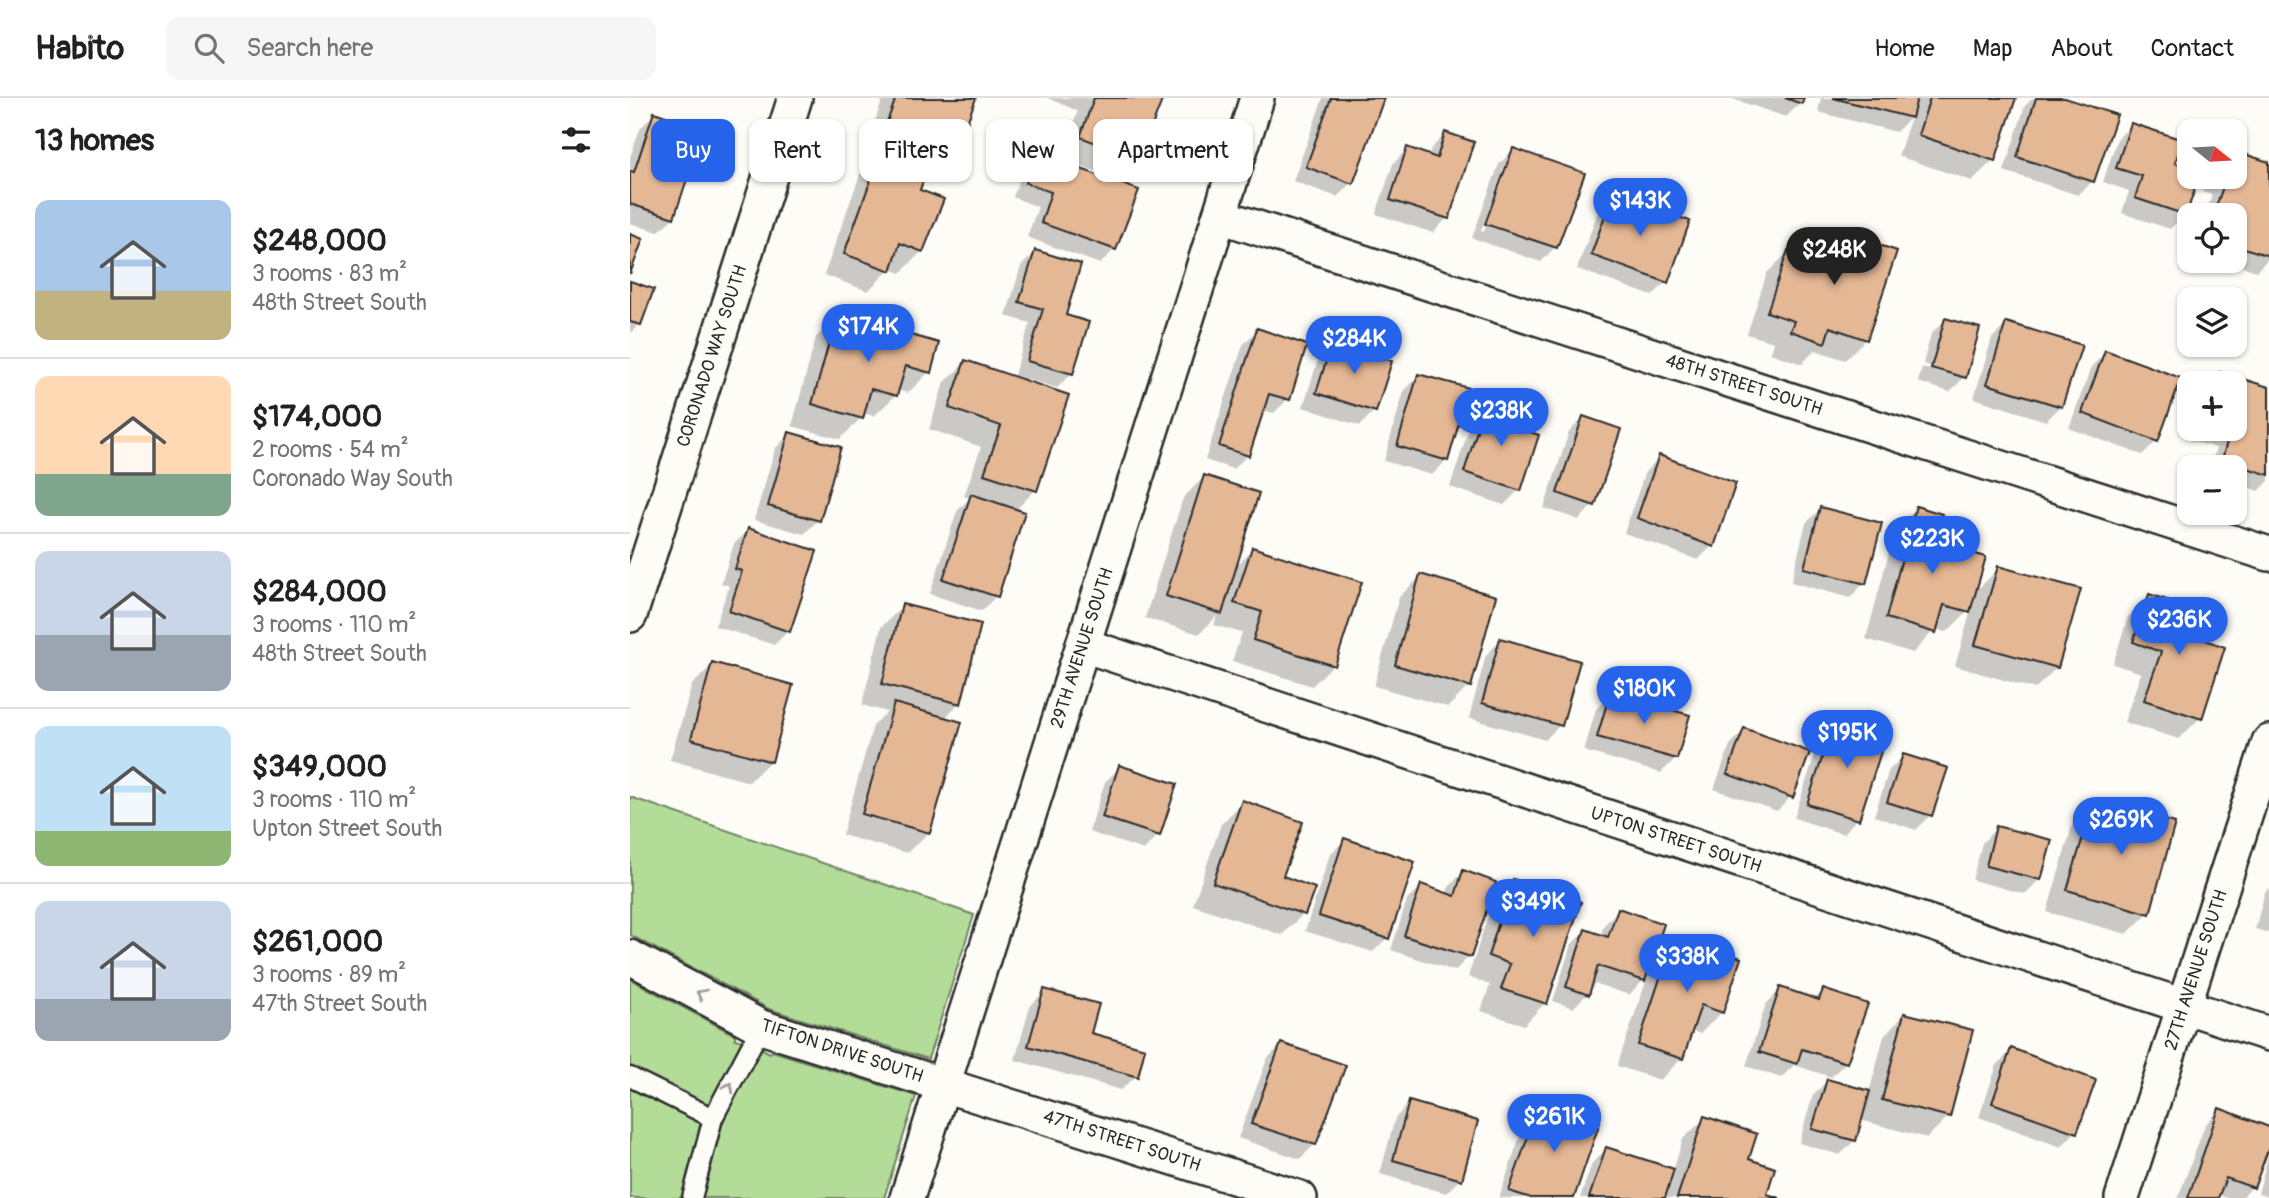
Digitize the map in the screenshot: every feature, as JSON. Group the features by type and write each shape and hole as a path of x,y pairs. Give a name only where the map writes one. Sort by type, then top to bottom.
{"street":[{"name":"CORONADO WAY SOUTH","path":"630,615 794,98"},
{"name":"29TH AVENUE SOUTH","path":"907,1198 1257,98"},
{"name":"48TH STREET SOUTH","path":"1220,216 2269,554"},
{"name":"UPTON STREET SOUTH","path":"1083,645 2269,1034"},
{"name":"27TH AVENUE SOUTH","path":"2122,1198 2269,742"},
{"name":"TIFTON DRIVE SOUTH","path":"630,957 761,1027 943,1084"},
{"name":"47TH STREET SOUTH","path":"943,1084 1300,1198"}],"lane":[{"path":"692,1198 713,1118 761,1027"},
{"path":"630,1077 713,1118"}],"green space":[{"path":"630,797 974,915 928,1059 769,1009 630,935"},
{"path":"630,979 735,1035 735,1039 770,1053 772,1051 916,1096 884,1198 630,1198"}],"building":[{"path":"896,98 976,98 968,119 888,119"},
{"path":"1094,98 1163,98 1155,119 1093,119 1093,142 1080,137"},
{"path":"1331,98 1384,98 1353,184 1306,167"},
{"path":"1785,98 1804,98 1802,104"},
{"path":"1833,98 1917,98 1912,118"},
{"path":"1930,98 2016,98 1995,161 1918,135"},
{"path":"2036,98 2065,98 2117,115 2094,182 2017,157"},
{"path":"654,112 675,119 652,119"},
{"path":"651,121 651,182 686,182 674,218 630,204 630,171 634,172"},
{"path":"2131,123 2177,138 2177,189 2195,189 2190,203 2177,203 2177,212 2135,198 2142,176 2116,168"},
{"path":"1445,132 1474,142 1449,219 1390,200 1407,147 1437,158"},
{"path":"1513,148 1585,173 1557,248 1485,224"},
{"path":"2247,155 2269,162 2269,256 2247,249 2247,203 2217,203 2222,189 2247,189"},
{"path":"1079,168 1093,173 1093,182 1117,182 1139,190 1116,250 1041,223 1051,192 1026,183 1079,182"},
{"path":"870,182 923,182 920,190 944,199 923,252 900,243 891,271 844,254"},
{"path":"1613,193 1690,221 1668,283 1591,255"},
{"path":"1825,227 1897,251 1867,340 1830,327 1825,343 1790,331 1794,321 1767,312 1788,250 1813,258 1811,266 1828,272 1832,260 1816,255"},
{"path":"630,234 643,239 630,274"},
{"path":"1035,250 1081,264 1066,315 1089,322 1073,374 1027,361 1043,309 1019,302"},
{"path":"630,281 654,289 641,325 630,322"},
{"path":"837,314 939,343 931,373 906,366 897,396 871,389 863,419 812,404"},
{"path":"1945,318 1980,328 1966,378 1931,368"},
{"path":"2006,322 2082,345 2062,407 1987,384"},
{"path":"1257,328 1307,345 1290,400 1269,394 1249,456 1219,446"},
{"path":"1333,340 1392,361 1376,412 1316,393"},
{"path":"2105,350 2177,377 2177,389 2158,442 2082,413"},
{"path":"965,360 1069,395 1037,491 984,474 1001,426 949,408"},
{"path":"1418,374 1469,388 1448,461 1397,446"},
{"path":"2247,380 2269,387 2269,475 2247,468 2247,455 2223,455 2227,441 2247,441"},
{"path":"1487,399 1517,410 1512,426 1539,435 1521,491 1464,472"},
{"path":"1583,416 1621,429 1595,506 1557,493"},
{"path":"789,432 841,447 820,521 768,506"},
{"path":"1659,455 1736,483 1714,547 1637,518"},
{"path":"1204,475 1259,493 1222,614 1166,596"},
{"path":"971,494 1025,512 998,597 943,579"},
{"path":"1916,506 1942,514 1934,542 1986,557 1970,612 1944,605 1936,633 1886,618"},
{"path":"1820,507 1882,523 1866,584 1804,568"},
{"path":"748,528 817,551 790,632 729,611 742,571 735,569"},
{"path":"1252,547 1362,582 1335,666 1253,640 1262,612 1234,603"},
{"path":"1998,566 2081,589 2058,668 1975,645"},
{"path":"1420,574 1496,596 1471,687 1395,665"},
{"path":"2149,594 2205,613 2197,637 2225,647 2202,719 2144,700 2161,652 2133,642"},
{"path":"902,604 981,624 961,704 882,684"},
{"path":"1500,638 1580,661 1562,726 1482,703"},
{"path":"712,662 793,685 772,762 691,739"},
{"path":"1610,693 1690,715 1677,759 1597,737"},
{"path":"894,703 962,722 930,833 862,814"},
{"path":"1835,719 1886,736 1859,820 1807,804"},
{"path":"1744,728 1810,752 1793,798 1727,774"},
{"path":"1903,754 1948,768 1932,816 1887,802"},
{"path":"1119,765 1177,784 1160,836 1102,817"},
{"path":"1242,800 1303,822 1283,876 1315,888 1305,915 1213,883"},
{"path":"2094,800 2175,823 2150,914 2067,890"},
{"path":"1996,826 2052,840 2041,880 1986,866"},
{"path":"1344,838 1415,862 1389,939 1319,916"},
{"path":"1463,870 1496,882 1471,957 1404,936 1421,884 1455,896"},
{"path":"1513,879 1581,902 1547,1004 1501,989 1510,964 1488,956"},
{"path":"1618,908 1664,924 1645,981 1598,966 1589,995 1566,987 1585,929 1608,937"},
{"path":"1674,936 1741,958 1723,1013 1701,1005 1683,1059 1638,1045"},
{"path":"1780,987 1819,1000 1823,989 1868,1004 1847,1063 1802,1049 1797,1064 1759,1052"},
{"path":"1044,989 1099,1004 1091,1033 1145,1048 1138,1077 1028,1046"},
{"path":"1904,1013 1973,1030 1950,1117 1882,1100"},
{"path":"1281,1043 1346,1065 1316,1145 1251,1124"},
{"path":"2011,1048 2096,1080 2077,1133 1992,1103"},
{"path":"1827,1079 1870,1091 1856,1141 1812,1129"},
{"path":"1409,1101 1478,1121 1462,1180 1393,1160"},
{"path":"1540,1102 1600,1122 1574,1198 1531,1198 1509,1191"},
{"path":"2219,1108 2269,1127 2269,1147 2254,1188 2226,1178 2218,1198 2188,1198"},
{"path":"1704,1116 1757,1134 1749,1159 1775,1168 1767,1194 1780,1198 1677,1198"},
{"path":"1606,1147 1674,1169 1665,1198 1589,1198"}]}
